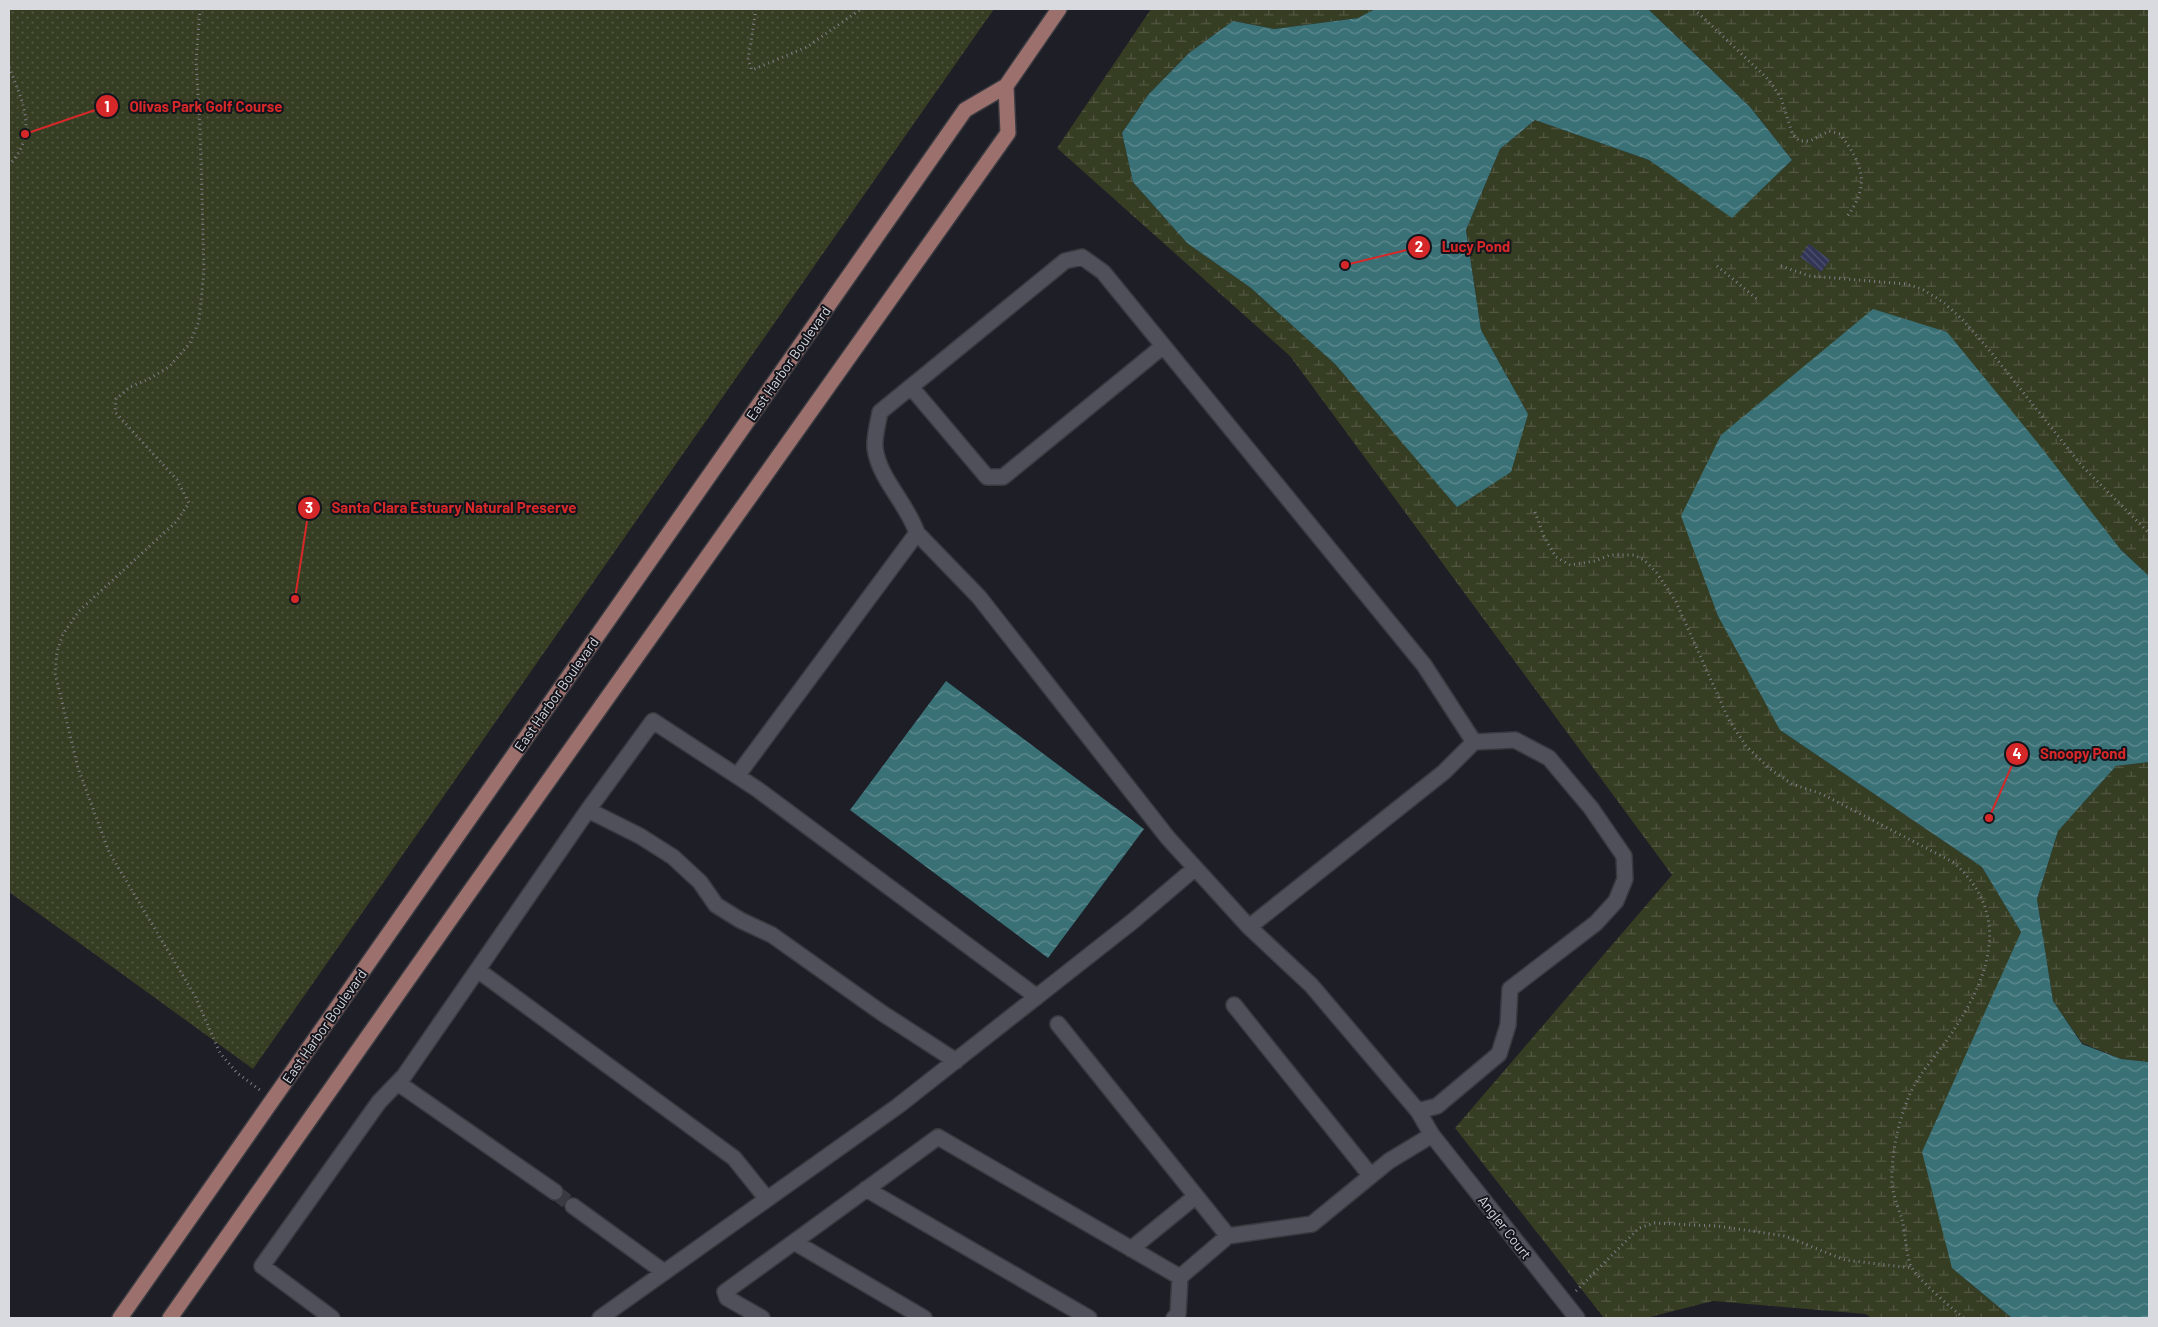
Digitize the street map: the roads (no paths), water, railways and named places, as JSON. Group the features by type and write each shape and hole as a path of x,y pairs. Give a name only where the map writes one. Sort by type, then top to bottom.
{"main road":[{"name":"East Harbor Boulevard","path":"120,1318 965,110 1006,86 1059,9"},
{"path":"170,1318 459,905 1008,133 1006,86"}],"street":[{"path":"738,776 917,533 912,518 882,471 875,447 880,412 1066,261 1082,257 1103,272 1162,347 1424,665 1474,742"},
{"path":"911,387 987,477 1003,477 1162,347"},
{"name":"Angler Court","path":"917,533 978,597 1194,869 1249,927 1311,985 1418,1111 1432,1135 1577,1318"},
{"path":"332,1318 262,1266 379,1102 398,1083 479,971 588,810 653,721 738,776 1036,997"},
{"path":"1249,927 1444,772 1474,742 1515,740 1549,758 1591,808 1624,856 1625,879 1616,901 1596,923 1510,989 1508,1025 1499,1054 1437,1106 1418,1111"},
{"path":"588,810 640,836 672,857 700,882 716,904 740,920 772,935 882,1013 956,1061"},
{"path":"600,1318 898,1106 1133,921 1194,869"},
{"path":"479,971 734,1158 767,1199"},
{"path":"1234,1005 1371,1176"},
{"path":"1058,1024 1228,1236"},
{"path":"398,1083 555,1192"},
{"path":"1174,1318 1178,1314 1180,1277 1228,1236 1312,1224 1389,1161 1432,1135"},
{"path":"762,1318 727,1298 725,1292 938,1137 1180,1277"},
{"path":"866,1189 1089,1318"},
{"path":"1132,1249 1196,1196"},
{"path":"573,1206 664,1272"},
{"path":"794,1242 924,1318"}],"water":[{"path":"1375,9 1648,9 1750,107 1792,160 1732,218 1649,160 1535,120 1500,149 1466,230 1481,330 1528,414 1511,472 1457,507 1335,364 1251,288 1187,243 1133,182 1122,133 1148,95 1189,53 1233,21 1274,29 1358,18"},
{"path":"1873,309 1947,332 2037,442 2121,550 2149,576 2149,762 2116,766 2058,831 2037,899 2053,1001 2082,1044 2121,1059 2149,1062 2149,1318 2012,1318 1952,1268 1922,1152 2021,932 1982,867 1780,730 1718,616 1681,516 1721,435"},
{"path":"946,681 1144,829 1048,958 850,810"}],"tunnel":[{"path":"555,1192 573,1206"}],"place":[{"name":"Olivas Park Golf Course","path":"25,134"},
{"name":"Lucy Pond","path":"1345,265"},
{"name":"Santa Clara Estuary Natural Preserve","path":"295,599"},
{"name":"Snoopy Pond","path":"1989,818"}]}
